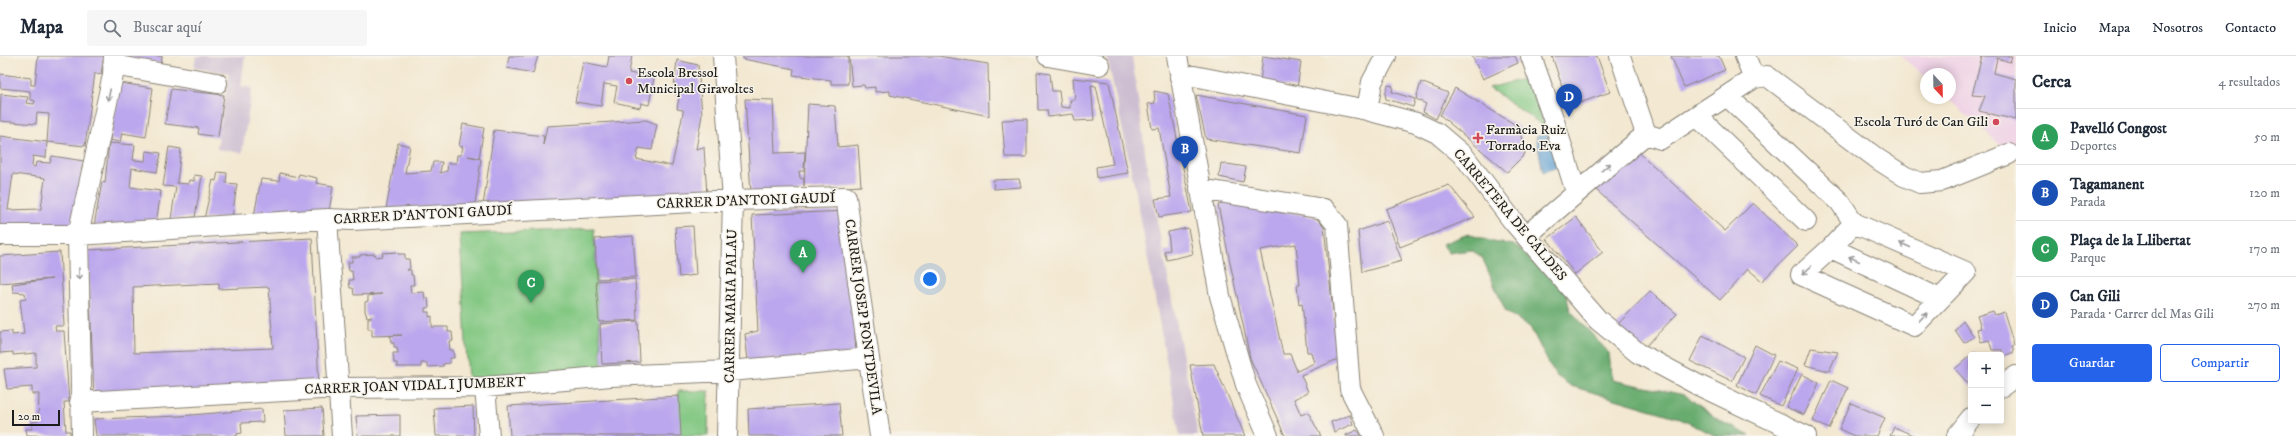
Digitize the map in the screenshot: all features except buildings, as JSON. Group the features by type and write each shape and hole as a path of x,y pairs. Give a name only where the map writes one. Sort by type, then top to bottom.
{"street":[{"name":"CARRER MARIA PALAU","path":"723,56 733,200 730,372 727,436"},
{"path":"1048,56 1091,59"},
{"path":"1177,56 1220,296 1246,385 1268,436"},
{"path":"1367,110 1372,82 1386,56"},
{"path":"1531,56 1576,192"},
{"path":"1620,56 1646,134"},
{"path":"1745,56 1761,77 1879,160 1904,176 1920,183 1942,181 2009,154"},
{"path":"82,436 80,402 78,235 101,133 114,61 217,83"},
{"name":"CARRETERA DE CALDES","path":"1180,77 1194,76 1367,110 1416,123 1437,133 1464,156 1512,220 1598,320 1638,353 1698,385 1806,436"},
{"path":"1646,134 1661,139 1727,96 1761,77"},
{"path":"1727,96 1840,202 1854,223 1966,272 1914,326 1801,275 1831,248 1854,223"},
{"path":"1697,116 1806,221"},
{"path":"1526,236 1646,134"},
{"path":"1200,188 1324,209 1337,225 1350,389 1374,436"},
{"name":"CARRER D'ANTONI GAUDÍ","path":"0,235 78,235 327,219 352,220 733,200 846,197"},
{"name":"CARRER JOSEP FONTDEVILA","path":"846,197 880,436"},
{"path":"327,219 342,436"},
{"path":"1831,248 1940,299"},
{"name":"CARRER JOAN VIDAL I JUMBERT","path":"80,402 339,388 485,387 612,376 730,372 869,358"},
{"path":"2004,385 2016,376"},
{"path":"485,387 489,436"},
{"path":"1957,436 1968,422"}],"shaded area":[{"path":"196,56 245,56 241,86 252,88 242,153 217,149 229,73 194,68"},
{"path":"1107,56 1132,56 1148,173 1198,436 1180,436 1136,193"},
{"name":"Escola Turó de Can Gili","path":"1901,56 2016,56 2016,159 1955,104 1956,104 1956,68 1920,68 1920,73"}],"green space":[{"path":"1527,78 1545,127 1489,88"},
{"path":"594,229 602,372 468,382 460,234"},
{"path":"1468,234 1493,242 1514,245 1565,290 1570,310 1609,353 1612,380 1685,395 1720,421 1750,436 1716,436 1676,417 1571,386 1555,375 1530,327 1506,312 1482,257 1471,250 1449,253 1442,244"},
{"path":"678,391 709,391 708,436 679,436"}],"water":[{"path":"1547,133 1558,167 1543,172 1536,136"}],"place":[{"name":"Escola Bressol Municipal Giravoltes","path":"629,81"},
{"name":"Can Gili","path":"1569,117"},
{"name":"Escola Turó de Can Gili","path":"1996,122"},
{"name":"Farmàcia Ruiz Torrado, Eva","path":"1478,138"},
{"name":"Tagamanent","path":"1185,169"},
{"name":"Pavelló Congost","path":"803,273"},
{"name":"Plaça de la Llibertat","path":"531,303"}]}
